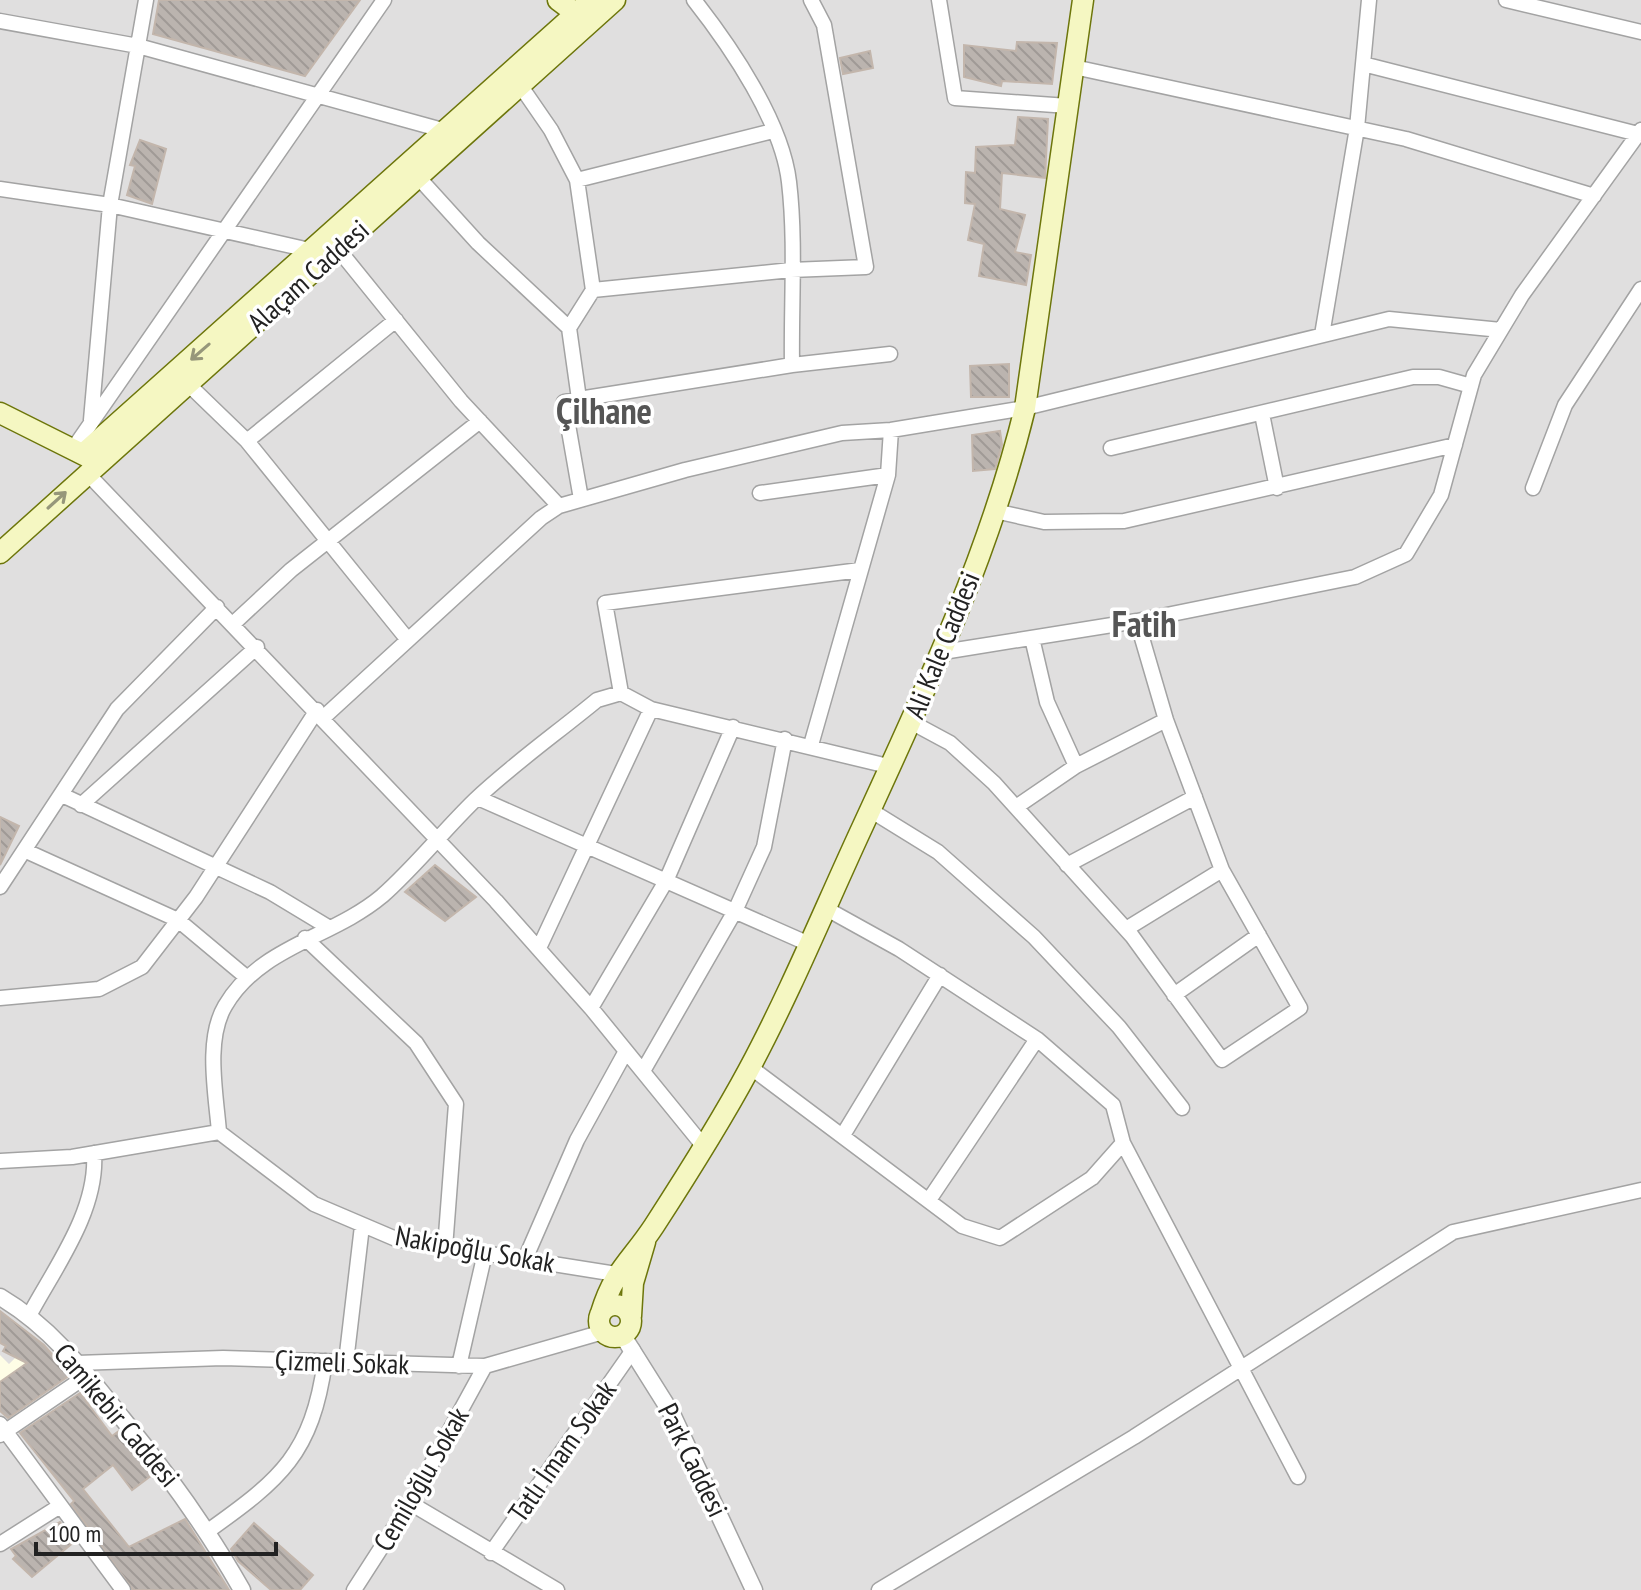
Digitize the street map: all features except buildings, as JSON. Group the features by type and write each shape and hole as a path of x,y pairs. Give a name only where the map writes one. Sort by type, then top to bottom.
{"main road":[{"path":"558,0 585,12"},
{"name":"Alaçam Caddesi","path":"0,553 86,460 446,131 585,12 615,0"},
{"name":"Ali Kale Caddesi","path":"618,1329 616,1274 646,1238 705,1148 750,1067 943,652 995,511 1025,408 1083,0"},
{"name":"Alaçam Caddesi","path":"86,460 188,384 520,85 585,12"},
{"path":"0,413 86,460"},
{"name":"Ali Kale Caddesi","path":"618,1329 646,1238"}],"street":[{"path":"146,0 110,205 86,460 217,607 321,713 539,948 705,1148"},
{"path":"90,424 316,93 384,0"},
{"path":"694,0 725,40 773,131 789,180 792,365"},
{"path":"593,290 791,270 866,267 824,25 811,0"},
{"path":"939,0 955,98 1068,106"},
{"path":"1322,335 1357,128 1369,0"},
{"path":"1506,0 1641,32"},
{"path":"0,21 138,46 446,131"},
{"path":"943,652 1137,621 1355,577 1406,554 1441,495 1471,386 1501,330 1640,132 1363,64"},
{"path":"1074,67 1406,139 1594,196"},
{"path":"520,85 551,130 577,180 593,290 569,328"},
{"path":"577,180 773,131"},
{"path":"418,177 478,243 569,328 579,399"},
{"path":"0,189 110,205 314,251"},
{"path":"338,249 480,421 559,506"},
{"path":"1533,488 1565,405 1641,289"},
{"path":"0,998 99,989 142,967 214,869 321,713 408,640 541,518 559,506 842,433 891,430 1025,408 1389,319 1501,330"},
{"path":"247,441 396,320"},
{"path":"581,499 564,402 792,365 890,354"},
{"path":"1111,448 1413,377 1439,377 1471,386"},
{"path":"188,384 247,441 408,640"},
{"path":"1262,414 1277,488"},
{"path":"234,623 329,540 480,421"},
{"path":"811,745 888,475 891,430"},
{"path":"995,511 1044,522 1124,521 1455,445"},
{"path":"760,493 888,475"},
{"path":"621,693 605,603 860,570"},
{"path":"3,880 26,851 117,709 217,607"},
{"path":"911,722 950,743 1016,807 1126,929 1222,1060 1300,1008 1222,870 1166,720 1137,621"},
{"path":"1032,638 1047,702 1076,766"},
{"path":"81,805 257,647"},
{"path":"0,1161 50,1160 219,1132 214,1075 216,1045 223,1009 245,976 305,938 363,910 384,894 478,798 597,700 621,693 651,709 811,745 892,767"},
{"path":"539,948 651,709"},
{"path":"1016,807 1076,766 1166,720"},
{"path":"591,1008 666,881 733,727"},
{"path":"643,1071 735,911 764,847 785,739"},
{"path":"62,795 214,869 270,892 328,927"},
{"path":"1067,865 1195,797"},
{"path":"478,798 809,944"},
{"path":"870,810 938,852 1034,937 1119,1027 1182,1108"},
{"path":"26,851 178,920 245,976"},
{"path":"1126,929 1222,870"},
{"path":"825,908 940,975 1037,1039 1113,1105 1123,1143 1298,1477"},
{"path":"1174,995 1259,935"},
{"path":"305,938 416,1043 456,1104 445,1248"},
{"path":"843,1135 940,975"},
{"path":"929,1200 1037,1039"},
{"path":"526,1257 577,1140 626,1051"},
{"path":"750,1067 962,1226 1000,1238 1092,1178 1123,1143"},
{"name":"Nakipoğlu Sokak","path":"219,1132 314,1204 396,1239 526,1257 616,1274"},
{"path":"30,1314 90,1193 94,1153"},
{"path":"879,1590 1242,1368 1453,1232 1641,1190"},
{"path":"346,1362 362,1226"},
{"path":"459,1366 485,1253"},
{"name":"Camikebir Caddesi","path":"0,1297 30,1314 83,1369 208,1531 242,1590"},
{"name":"Çizmeli Sokak","path":"83,1369 223,1358 485,1366 618,1329"},
{"name":"Tatlı İmam Sokak","path":"491,1553 618,1329"},
{"name":"Park Caddesi","path":"618,1329 672,1414 754,1590"},
{"path":"208,1531 251,1501 290,1464 314,1414 325,1361"},
{"name":"Cemiloğlu Sokak","path":"354,1590 410,1503 485,1366"},
{"path":"83,1369 2,1430 123,1590"},
{"path":"410,1503 557,1590"},
{"path":"0,1544 60,1506"}],"shaded area":[{"path":"0,0 1641,0 1641,1590 0,1590"},
{"path":"21,1352 30,1360 0,1382 0,1355 9,1364"}],"district":[{"name":"Çilhane","path":"604,411"},
{"name":"Fatih","path":"1144,624"}]}
